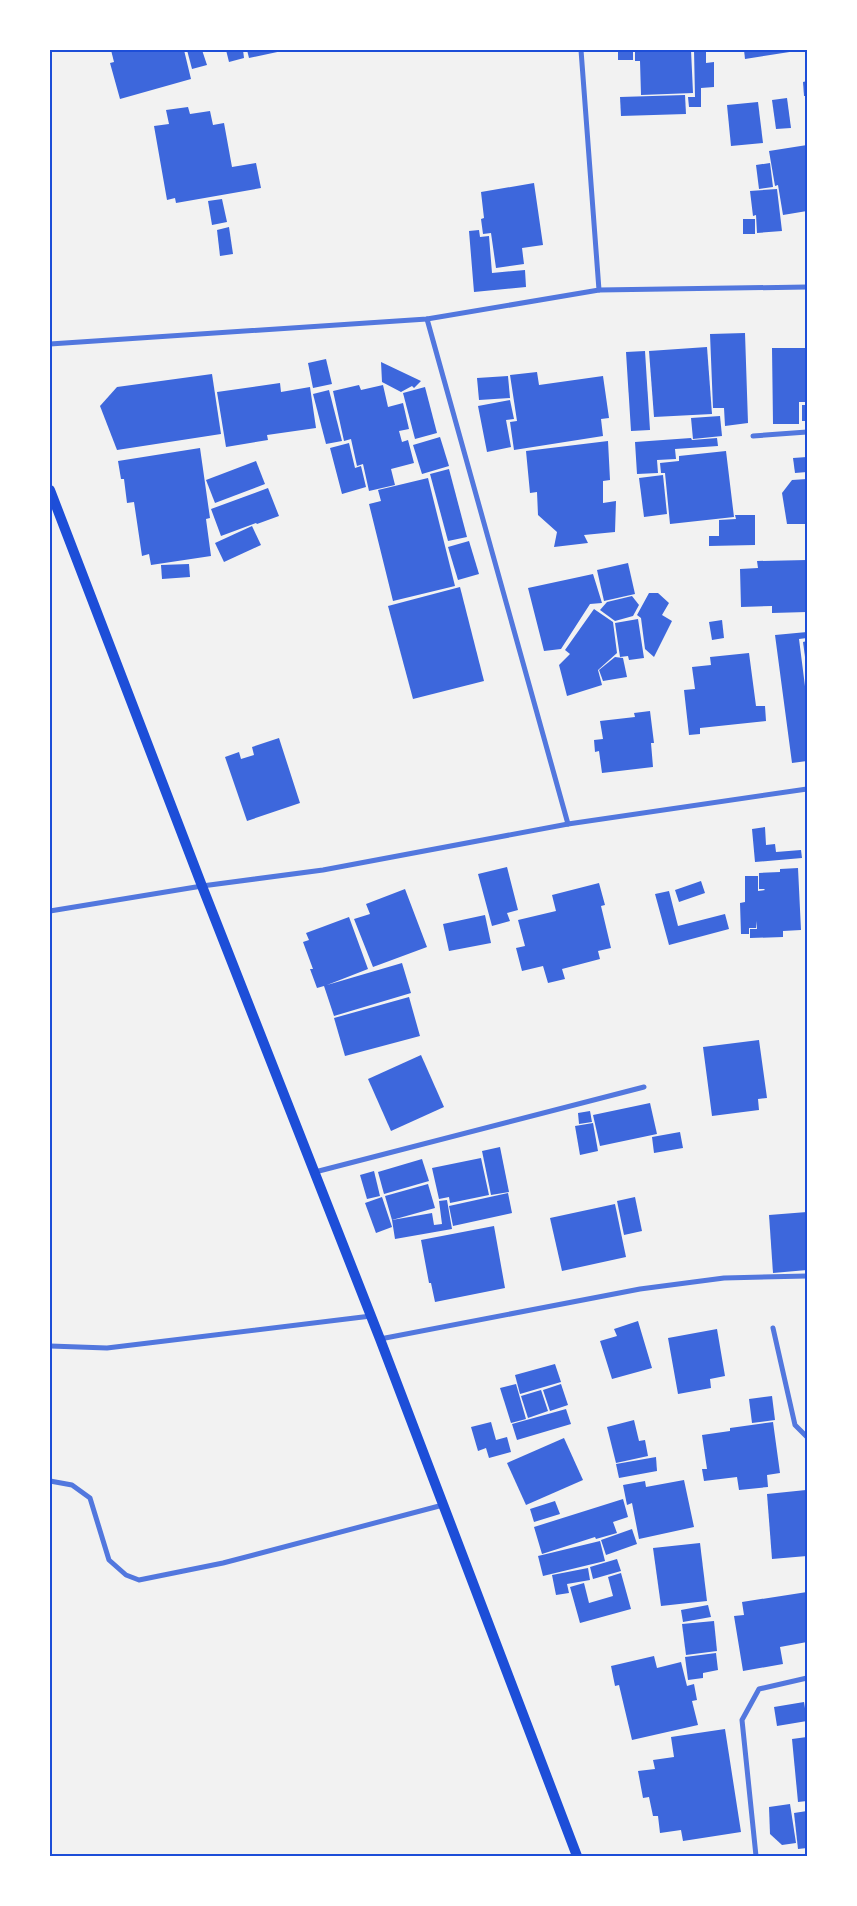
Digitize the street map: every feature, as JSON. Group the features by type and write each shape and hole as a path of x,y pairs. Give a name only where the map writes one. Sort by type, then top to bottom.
{"main road":[{"path":"50,490 202,886 380,1339 577,1856"}],"street":[{"path":"582,50 600,290"},
{"path":"50,344 427,319 600,290 807,287"},
{"path":"427,319 568,824"},
{"path":"753,436 807,432"},
{"path":"50,911 202,886 323,870 568,824 807,789"},
{"path":"315,1172 644,1087"},
{"path":"380,1339 640,1289 724,1278 807,1276"},
{"path":"50,1346 107,1348 371,1316"},
{"path":"773,1328 795,1424 807,1436"},
{"path":"50,1481 72,1485 90,1498 110,1560 126,1574 139,1580 223,1563 443,1504"},
{"path":"756,1856 742,1720 759,1689 807,1678"}],"building":[{"path":"111,50 184,50 191,79 120,99 110,63 114,62"},
{"path":"187,50 202,50 207,65 192,69"},
{"path":"226,50 243,50 244,58 229,62"},
{"path":"247,50 282,50 282,51 249,58"},
{"path":"618,50 633,50 633,60 618,60"},
{"path":"635,50 691,50 693,93 641,95 640,61 635,61"},
{"path":"694,50 706,50 706,63 714,62 714,87 701,88 701,107 689,107 688,97 695,97"},
{"path":"744,50 796,50 796,51 745,59"},
{"path":"807,81 807,96 804,96 803,82"},
{"path":"685,95 686,114 621,116 620,97"},
{"path":"787,98 791,128 776,129 772,100"},
{"path":"758,102 763,143 731,146 727,105"},
{"path":"188,107 190,114 210,111 213,125 224,123 232,167 256,163 261,188 176,203 175,198 167,200 154,126 169,124 166,110"},
{"path":"807,145 807,211 783,215 778,185 775,186 769,151"},
{"path":"770,163 773,187 759,189 756,165"},
{"path":"534,183 543,245 522,248 524,264 496,268 491,233 483,234 481,219 484,218 481,192"},
{"path":"777,189 782,231 757,233 756,215 753,216 750,191"},
{"path":"222,199 227,222 212,225 208,201"},
{"path":"743,219 755,219 755,234 743,234"},
{"path":"229,227 233,254 220,256 217,230"},
{"path":"479,230 480,237 489,236 492,273 525,270 526,287 474,292 469,231"},
{"path":"745,333 748,423 725,426 724,408 713,408 710,334"},
{"path":"707,347 712,414 654,417 649,351"},
{"path":"772,348 807,348 807,402 799,402 799,424 773,424"},
{"path":"645,351 650,430 631,431 626,352"},
{"path":"326,359 332,384 313,388 308,363"},
{"path":"381,362 421,381 414,388 412,386 401,392 382,382"},
{"path":"537,372 539,385 603,376 609,418 601,419 603,436 514,450 510,422 517,421 510,375"},
{"path":"212,374 221,434 117,450 100,406 117,387"},
{"path":"508,376 510,398 479,400 477,378"},
{"path":"280,383 281,392 310,387 316,428 267,435 268,440 226,447 217,392"},
{"path":"359,385 361,390 383,385 388,407 403,403 409,429 399,431 402,442 408,440 414,463 391,469 395,485 369,491 363,464 357,466 351,439 344,441 333,391"},
{"path":"425,387 437,433 415,439 403,393"},
{"path":"329,390 342,441 326,444 313,394"},
{"path":"510,400 514,419 506,420 511,447 487,452 478,406"},
{"path":"802,405 807,405 807,421 802,421"},
{"path":"720,416 722,436 693,439 691,418"},
{"path":"440,437 449,466 422,474 413,445"},
{"path":"691,438 692,440 717,438 718,446 675,449 676,459 657,460 658,473 637,474 635,442"},
{"path":"608,441 610,480 603,481 603,503 616,501 615,532 584,535 588,543 554,547 557,532 538,515 537,492 530,493 526,451"},
{"path":"349,443 355,468 361,466 366,487 342,494 330,448"},
{"path":"200,448 210,518 206,519 211,556 151,565 149,554 142,556 134,502 127,503 124,479 121,479 118,461"},
{"path":"726,451 734,517 670,524 665,473 661,473 660,463 679,461 679,456"},
{"path":"807,457 807,472 795,473 793,458"},
{"path":"256,461 265,484 215,503 206,480"},
{"path":"449,469 467,537 448,541 430,474"},
{"path":"663,475 667,514 644,517 639,478"},
{"path":"428,478 455,586 393,601 369,504 381,501 378,490"},
{"path":"807,479 807,524 787,524 782,493 792,480"},
{"path":"268,488 279,516 221,536 211,509"},
{"path":"735,515 755,515 755,545 709,546 709,536 719,536 719,520 736,519"},
{"path":"252,526 261,545 224,562 215,543"},
{"path":"469,541 479,574 458,580 448,547"},
{"path":"807,560 807,612 772,613 772,606 741,607 740,569 758,568 757,561"},
{"path":"628,563 635,594 604,601 597,570"},
{"path":"189,564 190,577 162,579 161,565"},
{"path":"593,574 602,603 590,604 561,649 544,651 528,588"},
{"path":"460,587 484,681 413,699 388,606"},
{"path":"649,593 658,593 669,603 662,615 672,621 654,657 645,649 641,618 637,615"},
{"path":"632,596 639,605 633,616 615,621 600,610 607,602"},
{"path":"594,609 613,622 617,653 598,670 602,685 567,696 559,665 570,654 565,650"},
{"path":"638,619 644,658 629,660 628,656 620,657 615,623"},
{"path":"722,620 724,638 712,640 709,622"},
{"path":"807,632 807,638 799,639 807,702 807,761 792,763 775,635"},
{"path":"807,641 807,657 805,657 803,642"},
{"path":"749,653 756,706 765,706 766,721 700,728 700,734 689,735 684,690 695,689 692,667 711,665 710,657"},
{"path":"615,657 623,658 627,677 603,681 599,670"},
{"path":"650,711 654,743 651,743 653,767 602,773 599,751 595,752 594,740 603,739 600,721 635,717 634,713"},
{"path":"279,738 300,803 247,821 225,757 239,752 241,759 254,755 252,747"},
{"path":"765,827 766,845 775,844 776,852 801,850 802,858 755,862 752,829"},
{"path":"507,867 518,910 507,913 510,921 492,926 478,874"},
{"path":"798,868 801,930 783,931 783,937 750,938 750,929 757,929 756,921 756,928 749,928 749,934 741,934 740,903 745,902 745,876 758,876 758,891 765,890 759,889 759,873 780,872 780,869"},
{"path":"701,881 705,893 679,902 675,890"},
{"path":"599,883 605,905 601,906 611,948 598,951 600,959 562,969 565,979 548,983 543,966 522,971 516,948 525,946 518,920 556,911 552,895"},
{"path":"405,889 427,947 373,967 354,919 370,914 366,904"},
{"path":"669,891 678,926 725,914 729,929 669,945 655,894"},
{"path":"485,915 491,943 449,951 443,924"},
{"path":"349,917 368,969 327,985 402,963 411,993 334,1016 324,986 317,988 310,969 313,969 303,942 309,940 306,933"},
{"path":"409,997 420,1036 345,1056 334,1018"},
{"path":"759,1040 767,1098 758,1099 759,1110 712,1116 703,1047"},
{"path":"421,1055 444,1107 391,1131 368,1079"},
{"path":"650,1103 657,1134 600,1146 593,1115"},
{"path":"590,1111 592,1122 579,1124 578,1113"},
{"path":"593,1123 598,1151 580,1155 575,1126"},
{"path":"680,1132 683,1148 654,1153 652,1137"},
{"path":"500,1147 509,1192 491,1195 482,1151"},
{"path":"481,1158 489,1195 450,1203 449,1197 439,1199 432,1168"},
{"path":"422,1159 429,1181 384,1194 378,1172"},
{"path":"374,1171 380,1196 367,1199 360,1175"},
{"path":"428,1184 435,1208 392,1220 385,1196"},
{"path":"508,1193 512,1213 453,1226 449,1206"},
{"path":"382,1197 392,1227 376,1233 365,1203"},
{"path":"635,1197 642,1231 624,1235 617,1201"},
{"path":"447,1200 452,1229 395,1239 392,1220 432,1213 434,1225 442,1224 439,1201"},
{"path":"615,1204 626,1257 562,1271 550,1218"},
{"path":"807,1212 807,1270 773,1273 769,1215"},
{"path":"494,1226 505,1288 435,1302 431,1283 429,1283 421,1240"},
{"path":"638,1321 652,1368 612,1379 600,1341 617,1336 614,1329"},
{"path":"717,1329 725,1376 710,1379 711,1388 678,1394 668,1338"},
{"path":"555,1364 561,1382 520,1394 515,1375"},
{"path":"516,1384 526,1419 511,1423 500,1388"},
{"path":"561,1384 568,1405 550,1411 543,1390"},
{"path":"541,1390 548,1411 528,1418 521,1396"},
{"path":"772,1396 775,1420 752,1423 749,1399"},
{"path":"566,1409 571,1424 517,1440 512,1424"},
{"path":"634,1420 639,1441 645,1440 648,1456 616,1463 607,1427"},
{"path":"491,1422 496,1440 507,1437 511,1452 489,1458 486,1448 478,1451 471,1427"},
{"path":"773,1422 780,1473 767,1475 768,1487 739,1490 737,1477 704,1481 702,1469 707,1469 702,1435 730,1431 730,1428"},
{"path":"564,1438 583,1480 526,1505 507,1463"},
{"path":"656,1457 657,1471 619,1478 616,1464"},
{"path":"684,1480 694,1527 639,1539 632,1503 627,1505 623,1485 645,1481 646,1487"},
{"path":"806,1490 807,1556 772,1559 767,1494"},
{"path":"623,1499 628,1517 613,1522 617,1533 596,1539 595,1537 542,1554 534,1527"},
{"path":"555,1501 560,1514 534,1522 530,1509"},
{"path":"632,1529 637,1544 606,1555 601,1540"},
{"path":"600,1541 605,1561 543,1576 538,1556"},
{"path":"700,1543 707,1601 661,1606 653,1548"},
{"path":"617,1559 621,1571 593,1579 590,1567"},
{"path":"588,1568 590,1580 567,1584 569,1593 556,1595 552,1575"},
{"path":"621,1573 631,1609 580,1623 570,1587 584,1583 589,1603 613,1596 608,1577"},
{"path":"807,1592 807,1642 780,1647 783,1664 743,1671 734,1616 744,1615 742,1602"},
{"path":"708,1605 711,1617 683,1622 681,1610"},
{"path":"714,1621 717,1651 686,1655 682,1624"},
{"path":"716,1653 718,1670 703,1673 703,1678 688,1680 685,1657"},
{"path":"654,1656 657,1668 681,1662 687,1686 694,1684 697,1700 692,1701 698,1725 632,1740 619,1685 615,1686 611,1666"},
{"path":"804,1702 807,1721 777,1726 774,1707"},
{"path":"725,1729 741,1832 683,1841 681,1830 660,1833 658,1816 653,1816 649,1797 643,1798 638,1771 655,1769 653,1760 674,1757 671,1737"},
{"path":"807,1737 807,1801 798,1802 792,1739"},
{"path":"790,1804 796,1843 782,1845 770,1834 769,1807"},
{"path":"807,1811 807,1848 798,1849 794,1813"}]}
